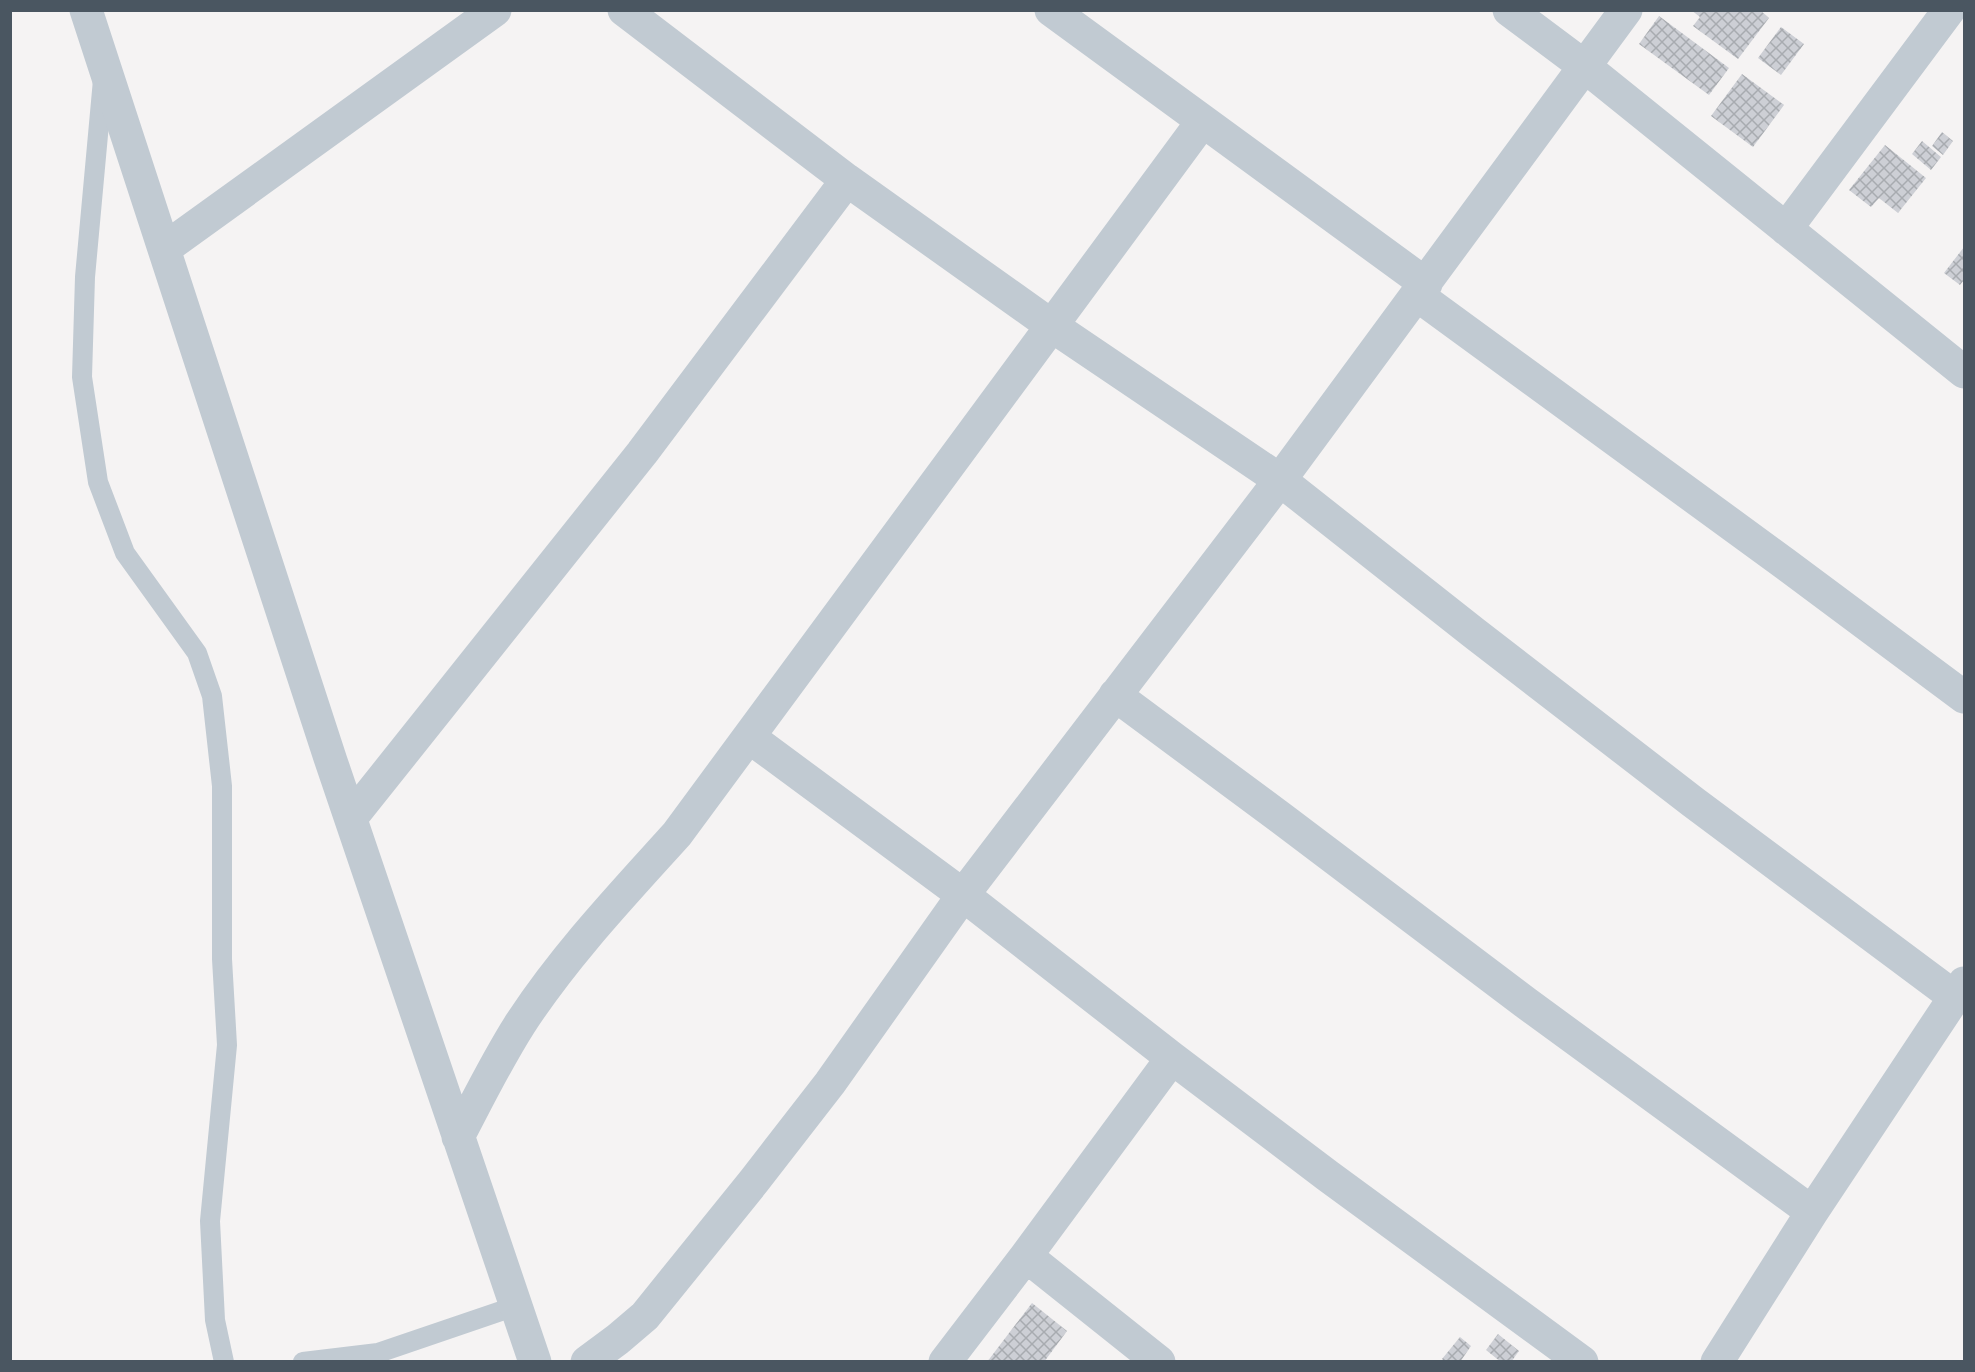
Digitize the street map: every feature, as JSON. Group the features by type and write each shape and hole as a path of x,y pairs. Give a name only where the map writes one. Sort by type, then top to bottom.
{"street":[{"path":"86,10 351,818 497,1244 535,1362"},
{"path":"164,249 495,10"},
{"path":"624,10 847,180 1052,326 1281,480 1693,802 1960,990 1812,1212 1717,1362"},
{"path":"1051,10 1965,697"},
{"path":"1509,10 1584,66 1965,372"},
{"path":"587,1362 645,1316 830,1083 963,895 1281,480 1626,10"},
{"path":"1786,229 1949,10"},
{"path":"459,1137 514,1034 548,985 590,931 677,834 1202,122"},
{"path":"351,818 642,453 847,180"},
{"path":"1115,695 1526,1003 1812,1212"},
{"path":"749,737 963,895 1328,1176 1582,1362"},
{"path":"945,1362 1172,1058"},
{"path":"1026,1256 1159,1362"}],"lane":[{"path":"104,64 85,278 82,377 98,482 125,553 196,653 212,696 222,786 222,959 227,1045 210,1221 215,1320 224,1362"},
{"path":"303,1362 378,1353 516,1306"}],"building":[{"path":"1691,10 1760,10 1769,18 1738,59 1693,26 1700,17"},
{"path":"1659,16 1729,68 1709,95 1639,44"},
{"path":"1781,27 1804,44 1781,75 1758,58"},
{"path":"1742,74 1784,105 1753,147 1711,116"},
{"path":"1942,132 1953,141 1943,155 1932,146"},
{"path":"1922,141 1941,157 1931,170 1912,154"},
{"path":"1885,145 1926,178 1898,213 1879,198 1871,207 1849,190"},
{"path":"1964,247 1964,280 1960,285 1944,273"},
{"path":"1032,1303 1067,1331 1044,1362 987,1362"},
{"path":"1498,1334 1519,1351 1511,1362 1501,1362 1486,1350"},
{"path":"1460,1337 1471,1346 1460,1362 1445,1362 1442,1359"}]}
